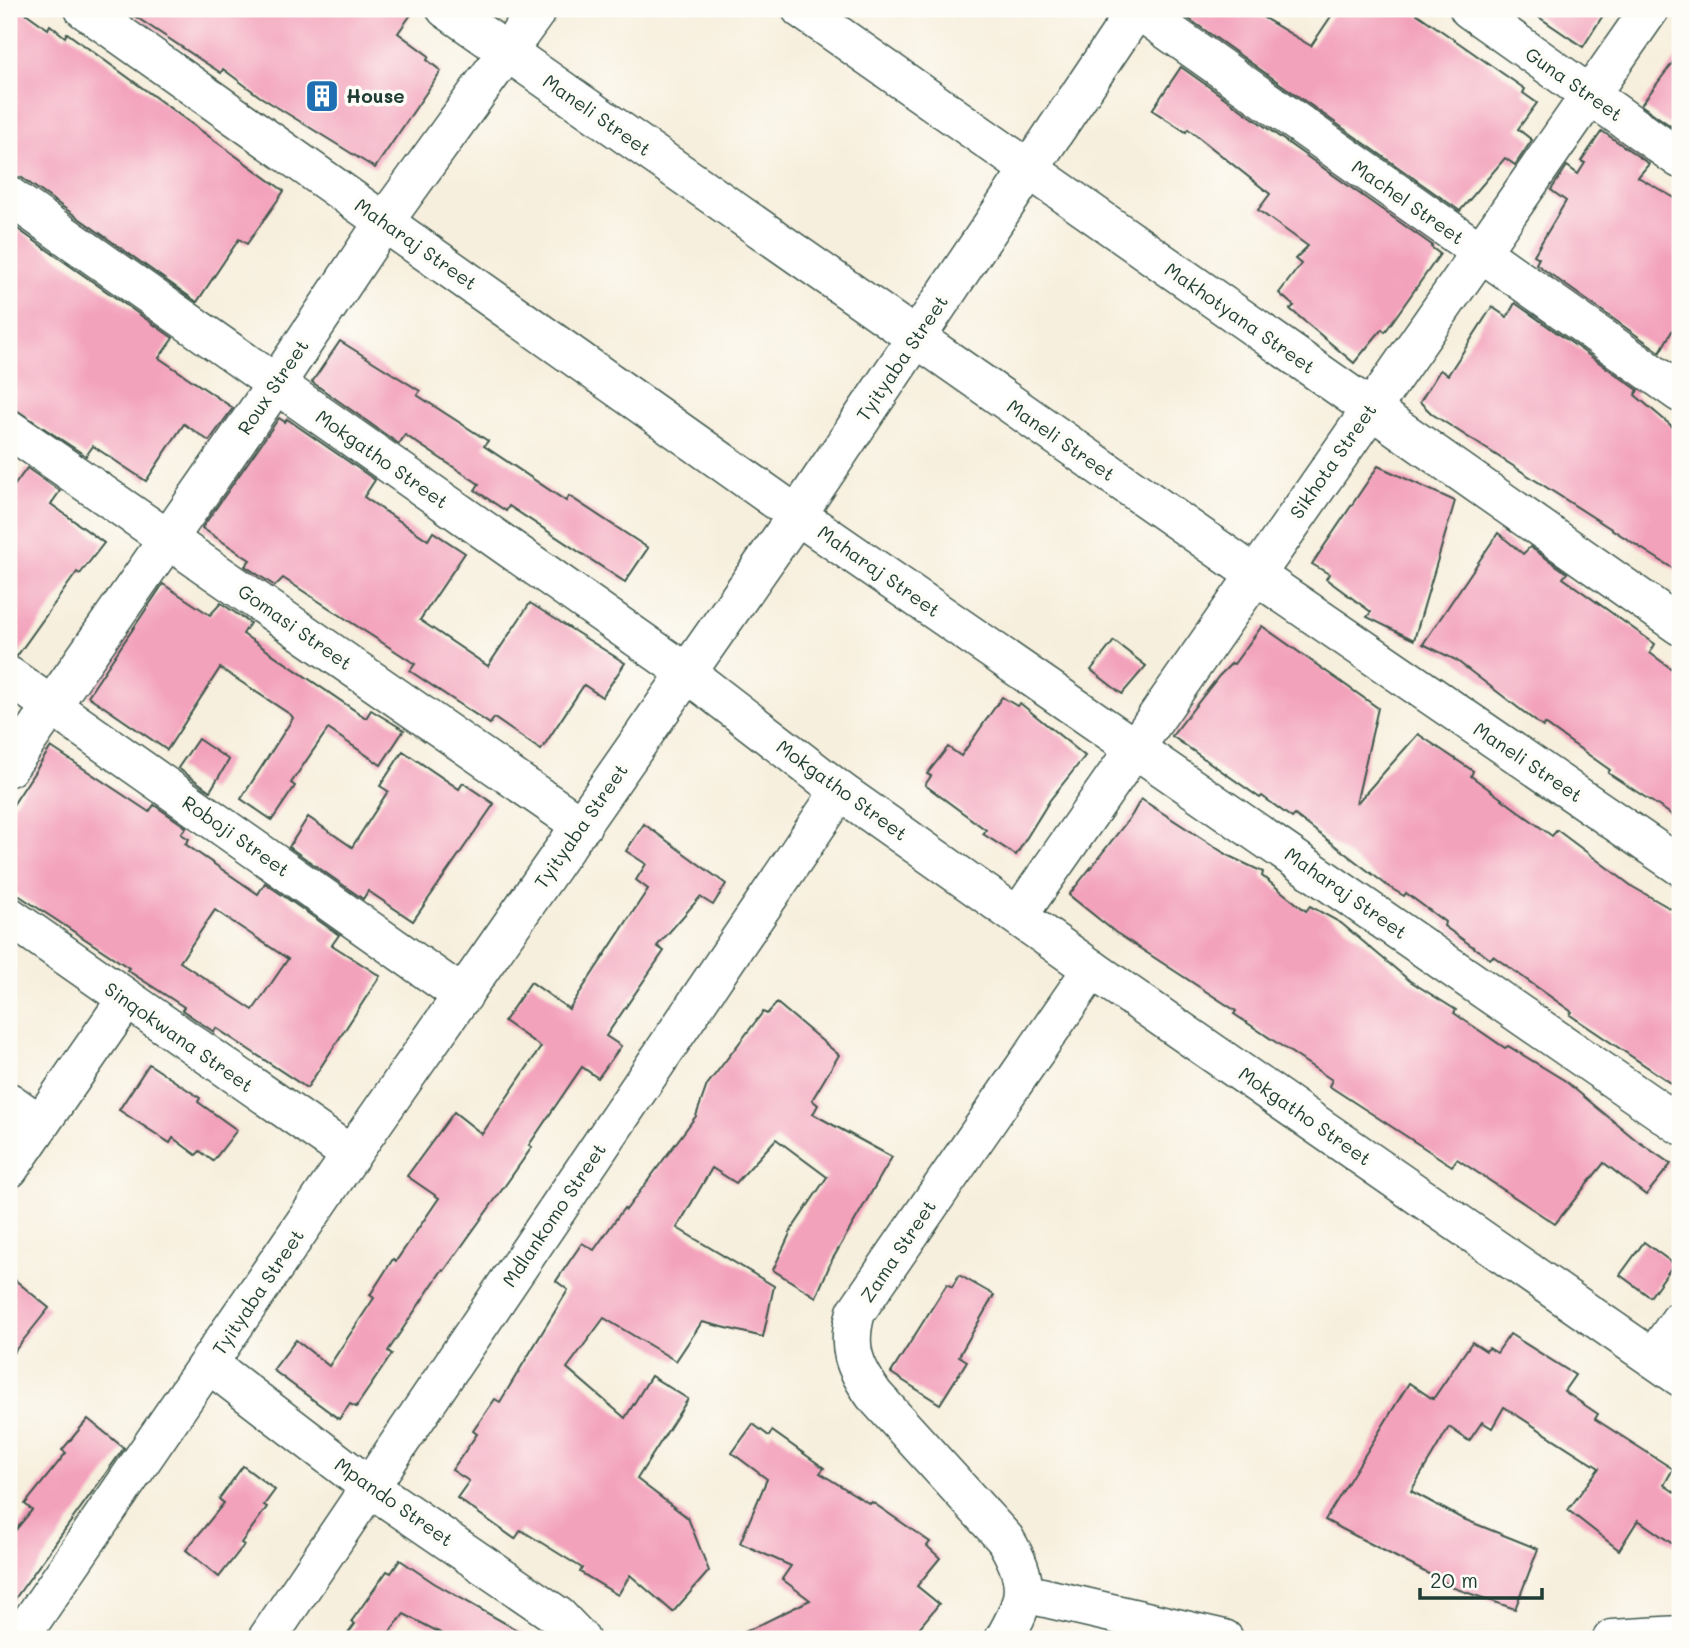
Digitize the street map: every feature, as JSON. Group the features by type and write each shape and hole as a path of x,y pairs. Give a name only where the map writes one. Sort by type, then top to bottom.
{"street":[{"name":"Maharaj Street","path":"84,9 797,515 1680,1125"},
{"name":"Maneli Street","path":"446,9 1254,575 1680,866"},
{"name":"Roux Street","path":"9,767 276,384 384,222 538,9"},
{"name":"Makhotyana Street","path":"801,9 1029,172 1680,626"},
{"name":"Tyityaba Street","path":"19,1639 351,1155 797,515 1137,9"},
{"name":"Machel Street","path":"1137,9 1680,393"},
{"name":"Guna Street","path":"1469,9 1680,159"},
{"name":"Sikhota Street","path":"1018,916 1370,408 1482,254 1650,9"},
{"name":"Mokgatho Street","path":"9,196 687,673 840,791 1092,969 1667,1367"},
{"name":"Gomasi Street","path":"9,429 582,826"},
{"name":"Roboji Street","path":"9,676 463,996"},
{"name":"Mdlankomo Street","path":"267,1639 840,791"},
{"name":"Sinqokwana Street","path":"9,916 351,1155"},
{"name":"Zama Street","path":"1024,1593 1023,1574 1005,1539 874,1395 858,1372 850,1352 850,1333 856,1312 1092,969"},
{"path":"9,1169 126,1000"},
{"path":"9,1102 40,1124"},
{"path":"1667,1367 1680,1320"},
{"name":"Mpando Street","path":"209,1364 371,1488 558,1616 580,1639"},
{"path":"1004,1639 1020,1612 1024,1593 1100,1608 1224,1639"},
{"path":"1612,1639 1680,1635"}],"building":[{"path":"9,9 20,9 48,29 50,25 65,37 67,33 284,191 247,244 239,239 197,302 22,178 9,175"},
{"path":"124,9 415,9 398,33 429,56 427,60 441,71 375,168 259,96 223,69 221,73"},
{"path":"1175,9 1249,9 1311,46 1336,9 1410,9 1525,89 1523,93 1537,103 1518,129 1532,140 1515,165 1505,158 1460,211"},
{"path":"1527,9 1607,9 1583,47"},
{"path":"1680,53 1680,122 1675,129 1641,105"},
{"path":"1181,67 1432,245 1440,254 1385,332 1382,329 1354,363 1290,309 1294,306 1279,293 1301,264 1295,259 1308,246 1258,210 1270,194 1188,129 1186,132 1152,110"},
{"path":"1602,131 1649,164 1638,177 1680,201 1680,317 1660,352 1536,264 1539,258 1534,255 1566,201 1551,190 1567,166 1578,174 1585,163 1581,161"},
{"path":"9,223 173,338 159,358 233,408 209,441 184,424 146,481 93,446 86,456 9,405"},
{"path":"1515,303 1638,390 1635,395 1680,433 1680,573 1432,414 1420,402 1440,370 1448,375 1492,307 1507,317"},
{"path":"340,341 420,391 417,395 488,441 484,446 566,501 569,496 648,548 625,582 509,506 506,511 475,490 479,484 405,435 399,444 312,382"},
{"path":"279,418 285,422 287,419 375,480 364,497 428,540 433,532 465,553 420,620 488,666 530,603 625,663 602,697 584,685 541,750 494,718 490,724 410,671 415,664 283,578 275,586 245,566 250,560 202,528"},
{"path":"1378,466 1455,501 1414,640 1367,617 1371,612 1326,579 1329,574 1312,564"},
{"path":"27,468 60,491 51,504 104,543 80,574 77,572 17,656 9,654 9,493"},
{"path":"1498,533 1523,554 1530,547 1567,573 1563,578 1655,644 1650,653 1680,675 1680,820 1608,773 1610,770 1545,724 1543,727 1456,660 1423,644"},
{"path":"163,584 210,615 221,603 250,623 243,634 366,718 371,710 404,730 381,765 328,729 291,783 295,786 272,820 241,799 293,718 291,715 220,668 167,750 88,696"},
{"path":"1262,626 1378,708 1356,804 1418,734 1473,771 1471,776 1552,836 1557,830 1633,887 1680,914 1680,1089 1570,1015 1572,1012 1493,956 1490,959 1444,926 1445,922 1406,893 1404,896 1389,887 1295,815 1292,818 1262,796 1260,798 1172,736 1219,676 1234,664"},
{"path":"1114,641 1146,666 1122,694 1091,670"},
{"path":"1002,697 1017,706 1020,703 1085,756 1050,800 1016,855 983,834 986,830 925,785 931,776 927,774 948,747 961,756"},
{"path":"198,739 229,760 210,791 178,768"},
{"path":"51,747 149,812 154,805 186,827 181,834 189,839 185,844 258,894 265,883 339,935 332,945 380,976 307,1088 216,1028 214,1032 182,1010 184,1007 127,970 129,968 9,889 9,811","holes":["215,910 288,959 253,1010 180,962"]},
{"path":"403,751 459,789 463,783 494,804 413,921 368,891 363,899 289,847 308,817 352,847 388,791 380,786"},
{"path":"1141,799 1229,856 1263,872 1262,876 1306,911 1310,906 1341,923 1410,981 1456,1010 1454,1013 1505,1048 1508,1046 1564,1080 1636,1140 1671,1164 1646,1195 1604,1163 1555,1224 1457,1159 1452,1166 1329,1086 1332,1080 1234,1014 1236,1011 1115,932 1069,895 1132,815"},
{"path":"644,824 726,884 713,905 700,897 657,946 664,951 606,1036 621,1046 598,1078 582,1067 529,1145 532,1147 444,1271 442,1270 388,1351 392,1354 356,1407 350,1404 339,1419 273,1370 296,1340 329,1366 374,1298 370,1295 393,1259 396,1261 439,1198 407,1176 454,1112 482,1134 541,1047 504,1021 531,982 569,1009 648,889 636,880 646,864 626,851"},
{"path":"777,1003 839,1055 812,1100 818,1105 813,1114 892,1157 832,1260 816,1297 773,1270 792,1229 827,1177 776,1139 736,1183 712,1168 677,1228 774,1286 763,1337 702,1322 676,1361 604,1318 567,1368 625,1418 651,1376 688,1399 637,1479 688,1518 709,1571 673,1612 630,1575 618,1595 580,1572 582,1568 521,1530 515,1539 457,1498 469,1481 452,1470 477,1434 473,1431 495,1399 500,1402 568,1290 556,1281 582,1243 594,1250 696,1116 707,1085 763,1012 767,1014"},
{"path":"149,1064 200,1098 198,1102 237,1130 213,1161 200,1151 196,1155 173,1138 170,1143 119,1110"},
{"path":"1644,1242 1674,1264 1650,1297 1620,1275"},
{"path":"9,1275 49,1308 9,1358"},
{"path":"959,1275 994,1295 959,1356 967,1361 940,1404 891,1373 947,1284 952,1287"},
{"path":"1510,1334 1575,1375 1564,1391 1598,1414 1595,1419 1673,1469 1664,1485 1680,1496 1680,1549 1638,1520 1619,1550 1568,1510 1599,1468 1504,1407 1492,1428 1482,1422 1469,1441 1449,1427 1411,1491 1461,1518 1538,1549 1515,1609 1445,1585 1446,1583 1325,1520 1409,1383 1433,1399 1472,1342 1486,1351 1489,1348 1497,1353"},
{"path":"88,1419 124,1448 9,1607 9,1538 32,1510 25,1504 66,1453 62,1450"},
{"path":"753,1424 769,1436 772,1431 824,1468 820,1473 870,1504 872,1502 930,1542 927,1546 940,1558 917,1586 939,1604 910,1639 731,1639 810,1600 782,1579 791,1566 740,1543 767,1479 732,1453"},
{"path":"243,1466 275,1490 264,1505 267,1507 241,1543 244,1545 219,1577 186,1550 224,1503 219,1499"},
{"path":"400,1560 434,1583 533,1639 452,1639 404,1614 384,1639 344,1639 355,1624 351,1622 387,1571 391,1573"}],"place":[{"name":"House","path":"322,96"}]}
